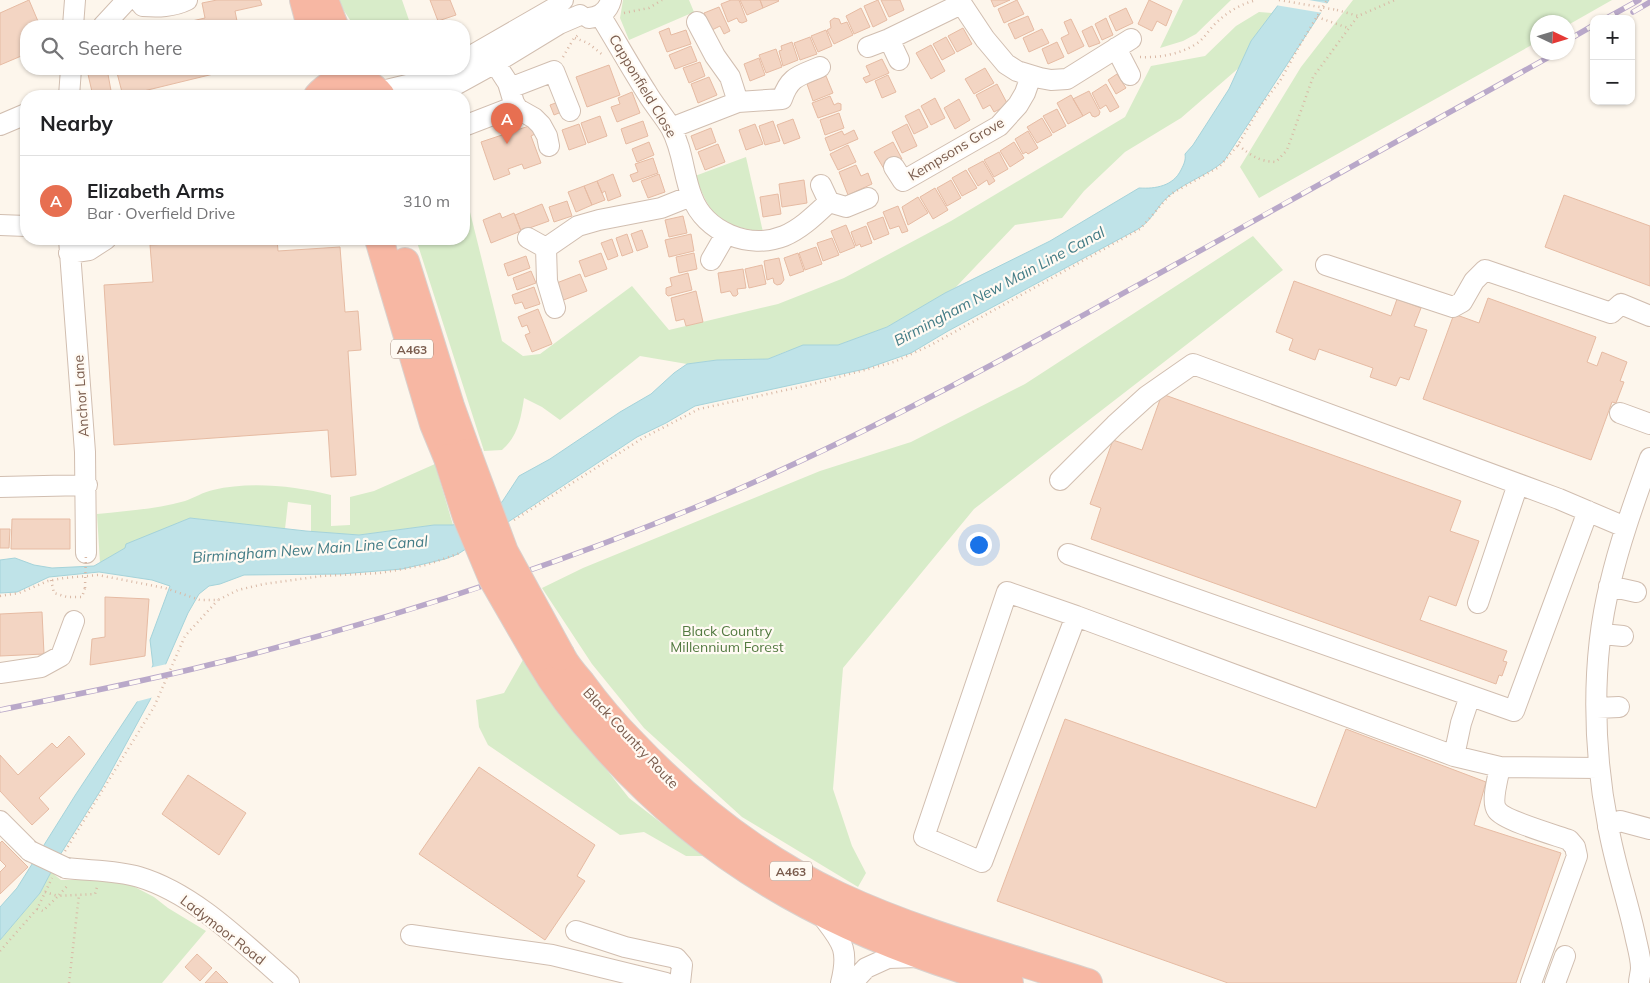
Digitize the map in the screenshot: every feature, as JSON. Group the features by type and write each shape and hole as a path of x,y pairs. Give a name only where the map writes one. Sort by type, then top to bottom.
{"highway":[{"path":"304,0 310,20"},
{"path":"324,0 332,20"},
{"path":"319,86 344,81 357,81 370,85"},
{"name":"Black Country Route","path":"381,245 434,424 458,456"},
{"name":"Black Country Route","path":"400,245 450,406 467,517 493,579 550,657 663,776 702,810 745,842 787,869 837,896 888,918 1088,983"},
{"name":"Black Country Route","path":"550,657 574,712 630,775 688,826 755,875 819,911 882,941 956,968 1009,983"}],"street":[{"path":"73,20 75,0"},
{"path":"109,20 127,0"},
{"path":"138,0 143,6 158,7 179,4 187,0"},
{"path":"470,57 556,7 563,0"},
{"path":"868,47 889,39 960,2 985,39 1006,64 1017,71 1051,80 1068,79 1122,48 1130,75"},
{"path":"446,90 557,25 574,8 592,18 606,7"},
{"name":"Capponfield Close","path":"606,7 647,94 671,128 680,150 692,196 697,207 718,230 738,238 757,240 782,237 803,225 832,198 868,198"},
{"path":"697,22 715,56 730,78 738,102"},
{"path":"889,39 899,60"},
{"path":"495,63 513,97 541,125 547,136 549,146"},
{"path":"671,128 738,102 782,99 792,79 820,67"},
{"path":"470,122 554,71 570,110"},
{"path":"69,90 71,75"},
{"path":"370,85 424,81 436,75"},
{"name":"Kempsons Grove","path":"894,167 903,181 999,126 1018,105 1031,76"},
{"path":"0,125 20,117"},
{"path":"546,248 578,226 661,208 692,196"},
{"path":"0,225 20,226"},
{"path":"711,260 726,234"},
{"path":"528,238 546,248"},
{"path":"69,246 89,250 97,245"},
{"name":"Anchor Lane","path":"69,246 79,361 86,485 86,553"},
{"path":"546,248 547,281 555,308"},
{"path":"1326,265 1453,307 1462,302 1474,280 1485,270 1610,314 1621,304 1650,316"},
{"path":"1060,480 1115,424 1147,396 1193,364 1518,484 1625,526"},
{"path":"1620,414 1650,424"},
{"path":"1639,983 1641,968 1629,904 1608,827 1599,768 1597,708 1602,634 1609,586 1625,526 1648,470"},
{"path":"1478,603 1518,484"},
{"path":"0,487 86,485"},
{"path":"1068,554 1514,711 1588,511"},
{"path":"1609,586 1636,592"},
{"path":"1076,616 982,862 924,838 1007,592 1076,616 1454,756 1500,768 1599,768"},
{"path":"0,673 41,667 61,656 74,621"},
{"path":"1602,634 1623,636"},
{"path":"1454,756 1461,723 1470,696"},
{"path":"1597,708 1619,707"},
{"path":"1500,768 1494,800 1496,809 1504,817 1569,840 1575,847 1578,856 1531,983"},
{"path":"0,821 30,851 61,866"},
{"path":"1608,827 1620,822 1650,829"},
{"name":"Ladymoor Road","path":"61,866 121,872 164,887 191,903 234,936 289,983"},
{"path":"1629,904 1650,952"},
{"path":"819,911 842,942 846,964 841,983"},
{"path":"576,932 625,947 676,958 682,965 680,983"},
{"path":"411,935 552,956 666,983"},
{"path":"1555,983 1564,956"},
{"path":"852,983 866,968 888,958 925,957"}],"path":[{"path":"1122,48 1146,57 1168,55 1184,50 1200,41 1214,24 1232,9 1244,3 1257,0"},
{"path":"1279,0 1337,10 1358,16"},
{"path":"508,524 643,438 698,409 864,371 894,362 931,345 1140,229 1171,194 1218,167 1238,146 1260,107 1280,81 1328,0"},
{"path":"1238,146 1263,161 1276,162 1287,150 1313,77 1348,28 1358,16 1395,0"},
{"path":"1317,16 1348,28"},
{"path":"557,25 574,38 588,43 611,60"},
{"path":"554,71 574,38"},
{"path":"0,951 37,909 154,707 186,636 218,600 238,590 264,584 322,576 380,573 426,565 456,556 464,551"},
{"path":"51,580 54,593 67,597 82,597 85,588 86,553"},
{"path":"0,596 19,593 51,580 98,575 165,588 200,600 218,600"},
{"path":"37,909 43,911 58,896 95,894 103,871"},
{"path":"69,983 78,895"}],"green space":[{"path":"337,0 402,0 409,20 350,20"},
{"path":"623,0 689,0 694,12 629,40 620,18"},
{"path":"1183,0 1231,0 1196,34 1183,41 1160,48"},
{"path":"1353,0 1612,0 1575,21 1575,15 1530,15 1530,46 1259,198 1240,167 1301,67"},
{"path":"1259,12 1273,13 1251,41 1241,66 1181,118 1125,152 1084,191 1062,218 1015,225 956,287 887,327 838,345 787,351 768,359 717,360 687,364 640,356 560,420 542,407 524,398 522,413 512,439 502,450 484,451 418,245 470,245 470,212 502,341 523,356 540,354 632,286 669,330 778,304 844,278 951,221 1125,117 1151,66 1205,56 1236,26"},
{"path":"746,157 763,232 736,226 718,217 706,201 695,176"},
{"name":"Black Country Millennium Forest","path":"1253,236 1283,270 974,509 843,668 833,789 852,846 866,873 858,887 742,817 644,728 592,664 542,588 583,568 820,471 911,442 1025,384"},
{"path":"435,464 453,525 434,525 359,535 311,532 311,505 288,502 285,529 190,518 125,548 100,563 97,514 164,506 185,501 209,491 227,487 257,485 303,489 331,495 331,526 350,525 350,497 374,491"},
{"path":"524,658 569,722 629,798 704,856 686,856 644,832 620,835 488,745 479,727 476,700 504,693"},
{"path":"51,872 61,880 100,880 131,885 154,897 168,908 206,931 162,983 0,983 0,940 40,893"}],"water":[{"name":"Birmingham New Main Line Canal","path":"1282,0 1329,0 1224,161 1170,195 1148,221 1138,229 948,331 911,353 865,369 695,406 637,437 458,554 445,559 402,569 341,574 244,575 209,586 199,594 188,613 150,700 102,788 60,855 40,893 0,940 0,907 17,888 139,699 153,665 150,640 170,586 152,580 99,572 49,577 17,592 0,593 0,560 15,558 34,565 52,568 94,566 125,548 126,544 190,518 359,535 434,525 453,525 502,502 519,476 550,459 620,412 651,394 687,364 717,360 768,359 803,345 838,345 887,327 945,293 1050,241 1139,188 1158,187 1169,183 1178,175 1184,162 1185,154 1193,145 1229,89 1251,41"}],"pier":[{"path":"1279,0 1309,0 1330,4 1323,13 1275,5"},
{"path":"167,664 154,697 135,702 149,668"}],"building":[{"path":"29,0 37,20 20,20 20,57 0,65 0,13"},
{"path":"217,0 260,0 262,5 235,11 237,20 196,20 205,18 202,3"},
{"path":"430,0 450,0 456,15 438,20"},
{"path":"731,0 739,0 747,21 742,23 737,18 728,22 721,4"},
{"path":"740,0 760,0 763,8 747,15"},
{"path":"760,0 778,0 779,1 763,8"},
{"path":"878,0 887,20 873,27 864,6"},
{"path":"881,0 900,0 904,10 889,17"},
{"path":"991,0 1010,0 994,7"},
{"path":"1017,0 1024,14 1004,23 998,9"},
{"path":"1149,0 1172,11 1166,26 1157,21 1152,31 1138,24"},
{"path":"719,7 730,31 724,34 720,26 712,30 704,13"},
{"path":"861,8 870,27 854,34 846,16"},
{"path":"1126,8 1133,23 1116,31 1109,16"},
{"path":"1028,16 1034,30 1015,39 1008,24"},
{"path":"834,18 839,19 841,24 847,22 853,35 834,44 827,30 831,28 830,21"},
{"path":"1106,18 1113,35 1102,40 1095,24"},
{"path":"1071,19 1084,46 1068,54 1061,38 1069,34 1064,22"},
{"path":"1092,26 1100,43 1089,47 1082,31"},
{"path":"669,28 671,35 686,30 691,44 667,52 659,32"},
{"path":"963,28 972,44 957,52 948,36"},
{"path":"1042,29 1049,43 1029,52 1023,38"},
{"path":"826,30 832,46 818,52 811,36"},
{"path":"810,37 817,54 800,60 794,43"},
{"path":"946,37 955,53 942,60 933,44"},
{"path":"792,42 798,60 783,66 779,51 782,50 781,46"},
{"path":"1057,42 1064,57 1048,64 1042,49"},
{"path":"931,45 945,71 931,79 916,53"},
{"path":"691,46 697,61 675,69 669,55"},
{"path":"776,49 782,67 766,73 759,55"},
{"path":"759,58 765,75 750,81 744,64"},
{"path":"882,59 889,73 866,83 863,78 870,75 866,66"},
{"path":"700,62 705,76 689,83 683,68"},
{"path":"609,65 620,95 587,107 576,77"},
{"path":"985,68 994,83 974,94 965,79"},
{"path":"1117,74 1126,88 1116,94 1108,80"},
{"path":"88,75 108,75 111,90 92,90"},
{"path":"118,75 209,75 148,90 121,90"},
{"path":"888,75 896,92 882,98 875,81"},
{"path":"826,76 833,93 813,101 807,84"},
{"path":"709,77 717,95 698,103 691,84"},
{"path":"997,84 1008,105 994,112 990,105 983,109 976,95"},
{"path":"1106,84 1119,107 1110,112 1106,105 1100,109 1092,93"},
{"path":"1089,91 1100,112 1095,117 1090,112 1083,116 1073,99"},
{"path":"632,92 640,113 617,122 611,107 620,104 618,98"},
{"path":"1071,95 1083,116 1068,124 1057,103"},
{"path":"830,96 834,105 841,104 841,110 818,118 812,103"},
{"path":"935,98 945,118 931,125 921,106"},
{"path":"959,99 970,120 955,129 944,108"},
{"path":"561,101 564,111 554,115 550,105"},
{"path":"919,109 928,127 914,134 905,116"},
{"path":"1057,109 1066,126 1053,133 1043,116"},
{"path":"839,113 844,128 825,135 820,120"},
{"path":"600,116 607,136 588,143 581,123"},
{"path":"1042,118 1052,135 1037,143 1027,127"},
{"path":"793,119 800,138 784,144 777,125"},
{"path":"643,121 648,136 626,144 621,129"},
{"path":"773,121 780,141 765,145 759,126"},
{"path":"579,124 586,144 569,150 562,130"},
{"path":"755,124 763,144 746,150 739,130"},
{"path":"907,124 917,146 902,153 892,132"},
{"path":"532,125 535,134 531,136 541,163 524,169 522,164 508,169 510,174 494,180 481,142"},
{"path":"711,128 716,142 696,150 691,136"},
{"path":"854,130 858,139 830,151 825,138 842,131 844,135"},
{"path":"1028,131 1038,148 1028,154 1026,152 1023,154 1015,139"},
{"path":"649,142 654,155 637,162 632,149"},
{"path":"893,142 902,159 884,169 874,152"},
{"path":"1014,142 1024,158 1010,167 1000,151"},
{"path":"718,144 725,162 705,170 698,152"},
{"path":"848,145 856,162 838,170 830,154"},
{"path":"999,152 1008,169 994,177 984,160"},
{"path":"653,158 658,173 633,182 630,175 638,172 635,164"},
{"path":"983,161 995,181 989,185 987,180 978,186 968,169"},
{"path":"856,165 861,176 868,173 872,184 848,195 839,172"},
{"path":"966,170 977,188 962,196 952,178"},
{"path":"613,174 621,196 608,201 605,191 602,193 597,181"},
{"path":"659,174 665,192 648,198 641,181"},
{"path":"804,180 807,203 782,207 779,184"},
{"path":"951,180 961,198 947,206 937,188"},
{"path":"597,181 605,200 592,205 584,186"},
{"path":"584,186 592,205 576,212 568,192"},
{"path":"935,188 948,210 933,219 920,197"},
{"path":"778,194 781,214 763,217 760,197"},
{"path":"1564,195 1650,226 1650,286 1545,247"},
{"path":"918,197 928,213 908,225 902,207"},
{"path":"567,201 572,216 554,222 549,207"},
{"path":"542,204 549,221 521,231 515,215"},
{"path":"898,206 908,231 902,233 899,226 890,229 883,212"},
{"path":"500,213 502,218 514,213 521,231 491,243 483,220"},
{"path":"683,216 687,233 669,237 665,220"},
{"path":"883,217 889,234 874,240 867,223"},
{"path":"846,225 855,247 840,253 831,231"},
{"path":"866,226 872,243 861,247 860,244 856,246 851,232"},
{"path":"642,230 648,247 637,251 631,234"},
{"path":"627,234 633,252 622,256 616,238"},
{"path":"691,234 694,251 669,257 665,240"},
{"path":"832,238 839,255 823,261 817,243"},
{"path":"612,239 618,256 608,260 601,243"},
{"path":"150,245 278,245 278,251 340,247 345,312 358,311 361,350 348,351 356,475 331,477 328,430 114,445 104,285 153,282"},
{"path":"816,247 822,264 805,270 799,253"},
{"path":"601,253 607,269 585,277 579,261"},
{"path":"694,253 697,269 679,273 676,257"},
{"path":"798,253 804,271 790,276 784,258"},
{"path":"526,256 530,268 508,276 504,264"},
{"path":"779,258 784,280 781,284 777,285 774,283 773,278 767,280 764,261"},
{"path":"762,265 766,284 749,288 745,269"},
{"path":"743,269 746,288 737,289 738,294 736,296 733,296 730,291 721,293 718,273"},
{"path":"531,271 536,283 517,290 513,278"},
{"path":"688,273 692,290 668,296 666,288 672,286 670,278"},
{"path":"580,274 587,291 561,301 554,284"},
{"path":"1294,281 1391,316 1397,299 1421,308 1414,326 1427,330 1409,380 1400,377 1396,386 1370,377 1373,368 1319,349 1315,360 1289,350 1293,339 1276,332"},
{"path":"534,287 540,304 525,309 522,302 515,304 512,295"},
{"path":"696,291 703,322 686,326 684,319 676,321 671,298"},
{"path":"1488,298 1596,337 1587,362 1597,366 1602,352 1627,362 1620,381 1624,382 1616,403 1612,402 1591,460 1423,399 1454,314 1479,323"},
{"path":"538,309 552,344 532,352 525,335 530,333 527,325 522,327 518,317"},
{"path":"1162,394 1461,501 1450,531 1479,541 1456,606 1429,596 1420,620 1507,651 1503,661 1507,662 1502,676 1499,675 1496,684 1091,539 1101,508 1090,504 1113,440 1142,450"},
{"path":"12,519 70,519 70,549 11,549"},
{"path":"0,529 10,529 9,548 0,548"},
{"path":"105,597 149,599 145,656 90,665 92,639 105,637"},
{"path":"42,612 44,654 0,656 0,614"},
{"path":"1065,719 1316,808 1346,729 1486,782 1474,825 1561,853 1516,983 1228,983 997,901"},
{"path":"69,736 85,754 39,798 49,809 32,825 0,791 0,755 18,775 52,743 57,748"},
{"path":"479,767 595,845 577,876 585,881 545,940 419,854"},
{"path":"188,775 246,813 219,855 162,814"},
{"path":"2,841 28,867 0,894 0,872 6,866 0,860 0,843"},
{"path":"197,954 212,968 200,981 185,967"},
{"path":"216,971 228,983 205,983"}],"railway":[{"path":"1612,15 1639,0"},
{"path":"1633,12 1650,2"},
{"path":"1575,36 1590,27"},
{"path":"0,710 190,670 345,629 535,569 720,497 835,445 1003,359 1544,60"}],"place":[{"name":"Elizabeth Arms","path":"507,144"}]}
